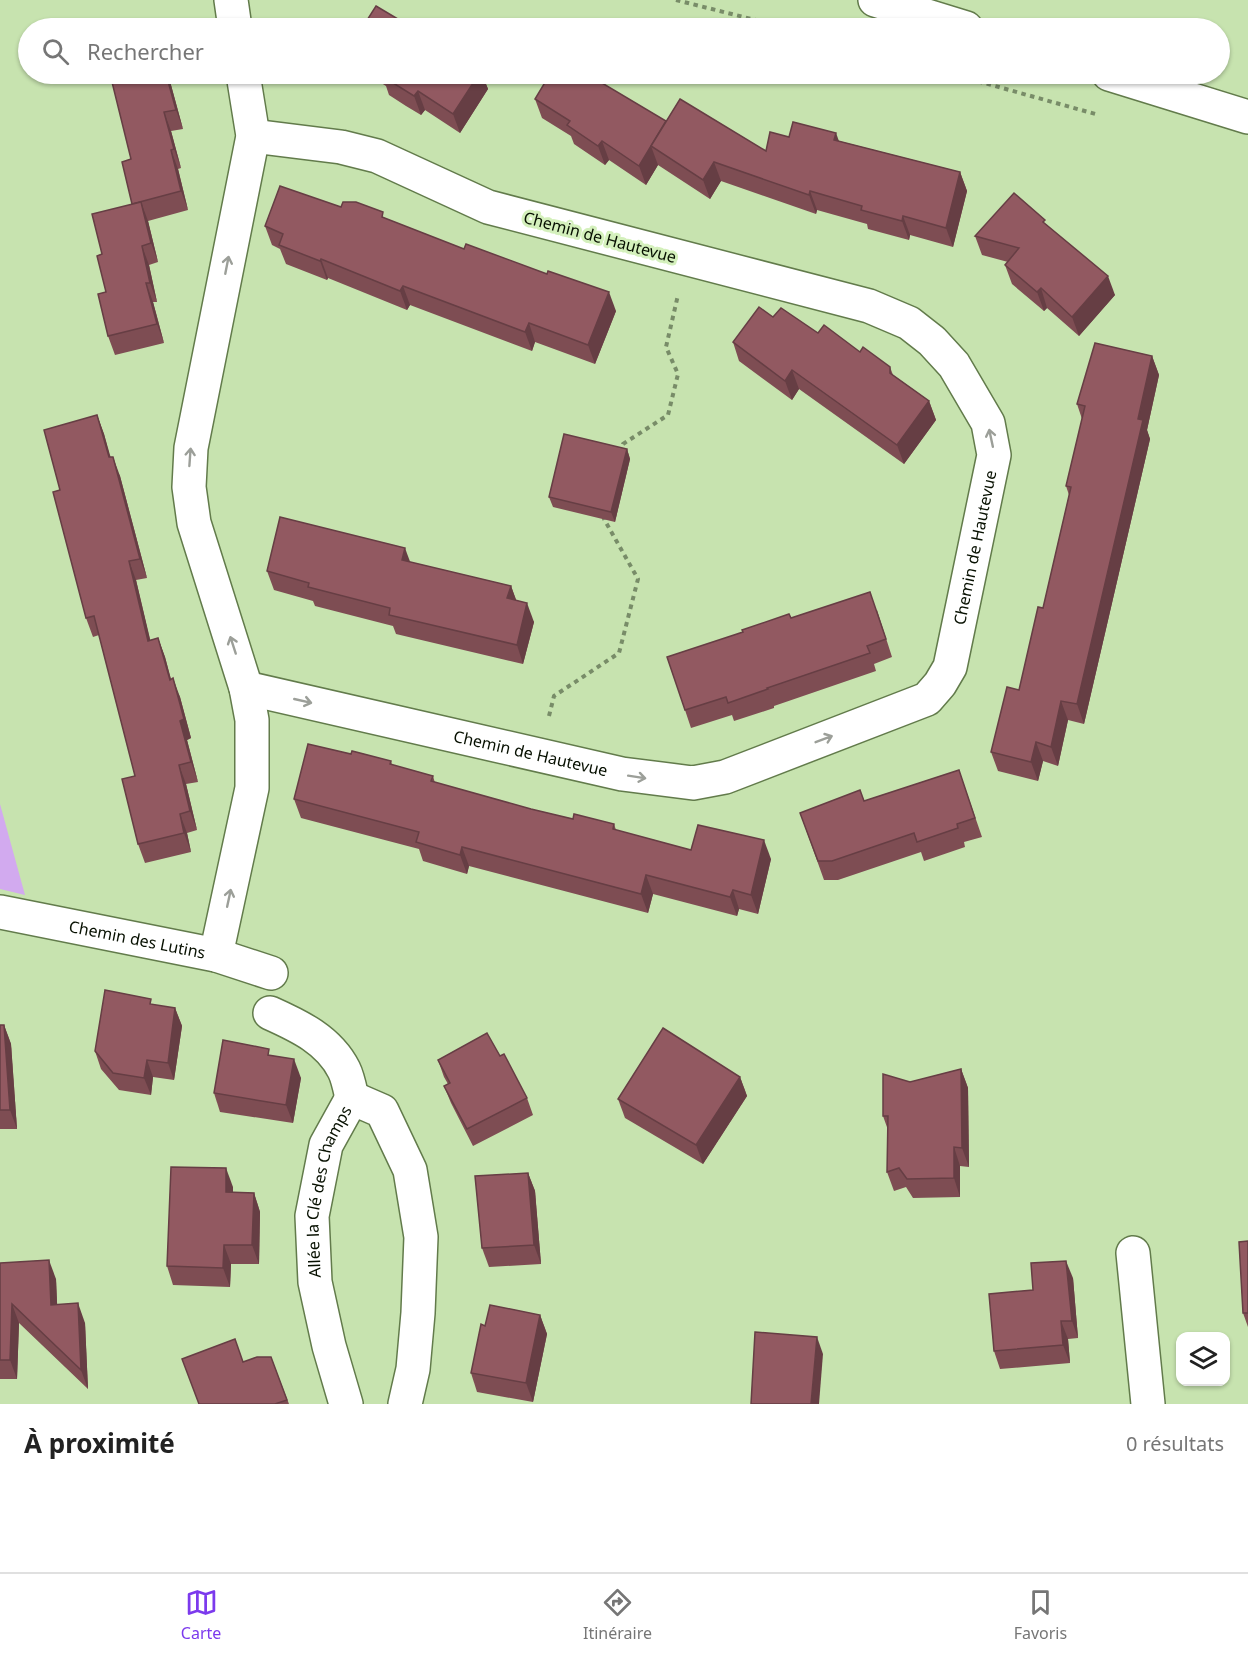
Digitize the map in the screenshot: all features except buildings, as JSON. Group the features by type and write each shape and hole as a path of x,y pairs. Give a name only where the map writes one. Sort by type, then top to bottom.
{"street":[{"path":"231,0 234,18"},
{"path":"875,0 934,18"},
{"path":"216,956 252,788 252,720 246,688 194,524 189,487 191,448 253,136 245,84"},
{"path":"1141,84 1248,117"},
{"name":"Chemin de Hautevue","path":"246,688 622,774 693,783 725,777 927,699 940,684 950,667 994,455 988,423 954,366 932,341 909,323 869,306 488,207 377,156 341,147 253,136"},
{"name":"Chemin des Lutins","path":"0,912 216,956 271,973"},
{"path":"270,1013 302,1028 332,1050 345,1071 352,1098"},
{"name":"Allée la Clé des Champs","path":"346,1404 329,1346 315,1282 312,1216 326,1145 352,1098 382,1111 410,1170 412,1181 421,1237 413,1369 405,1404"},
{"path":"1133,1253 1148,1404"}],"path":[{"path":"676,0 747,18"},
{"path":"620,457 623,444 668,415 678,374 666,347 686,260"},
{"path":"539,755 554,696 619,653 638,579 604,519 607,509"}],"shaded area":[{"path":"0,804 25,895 0,889"}]}
